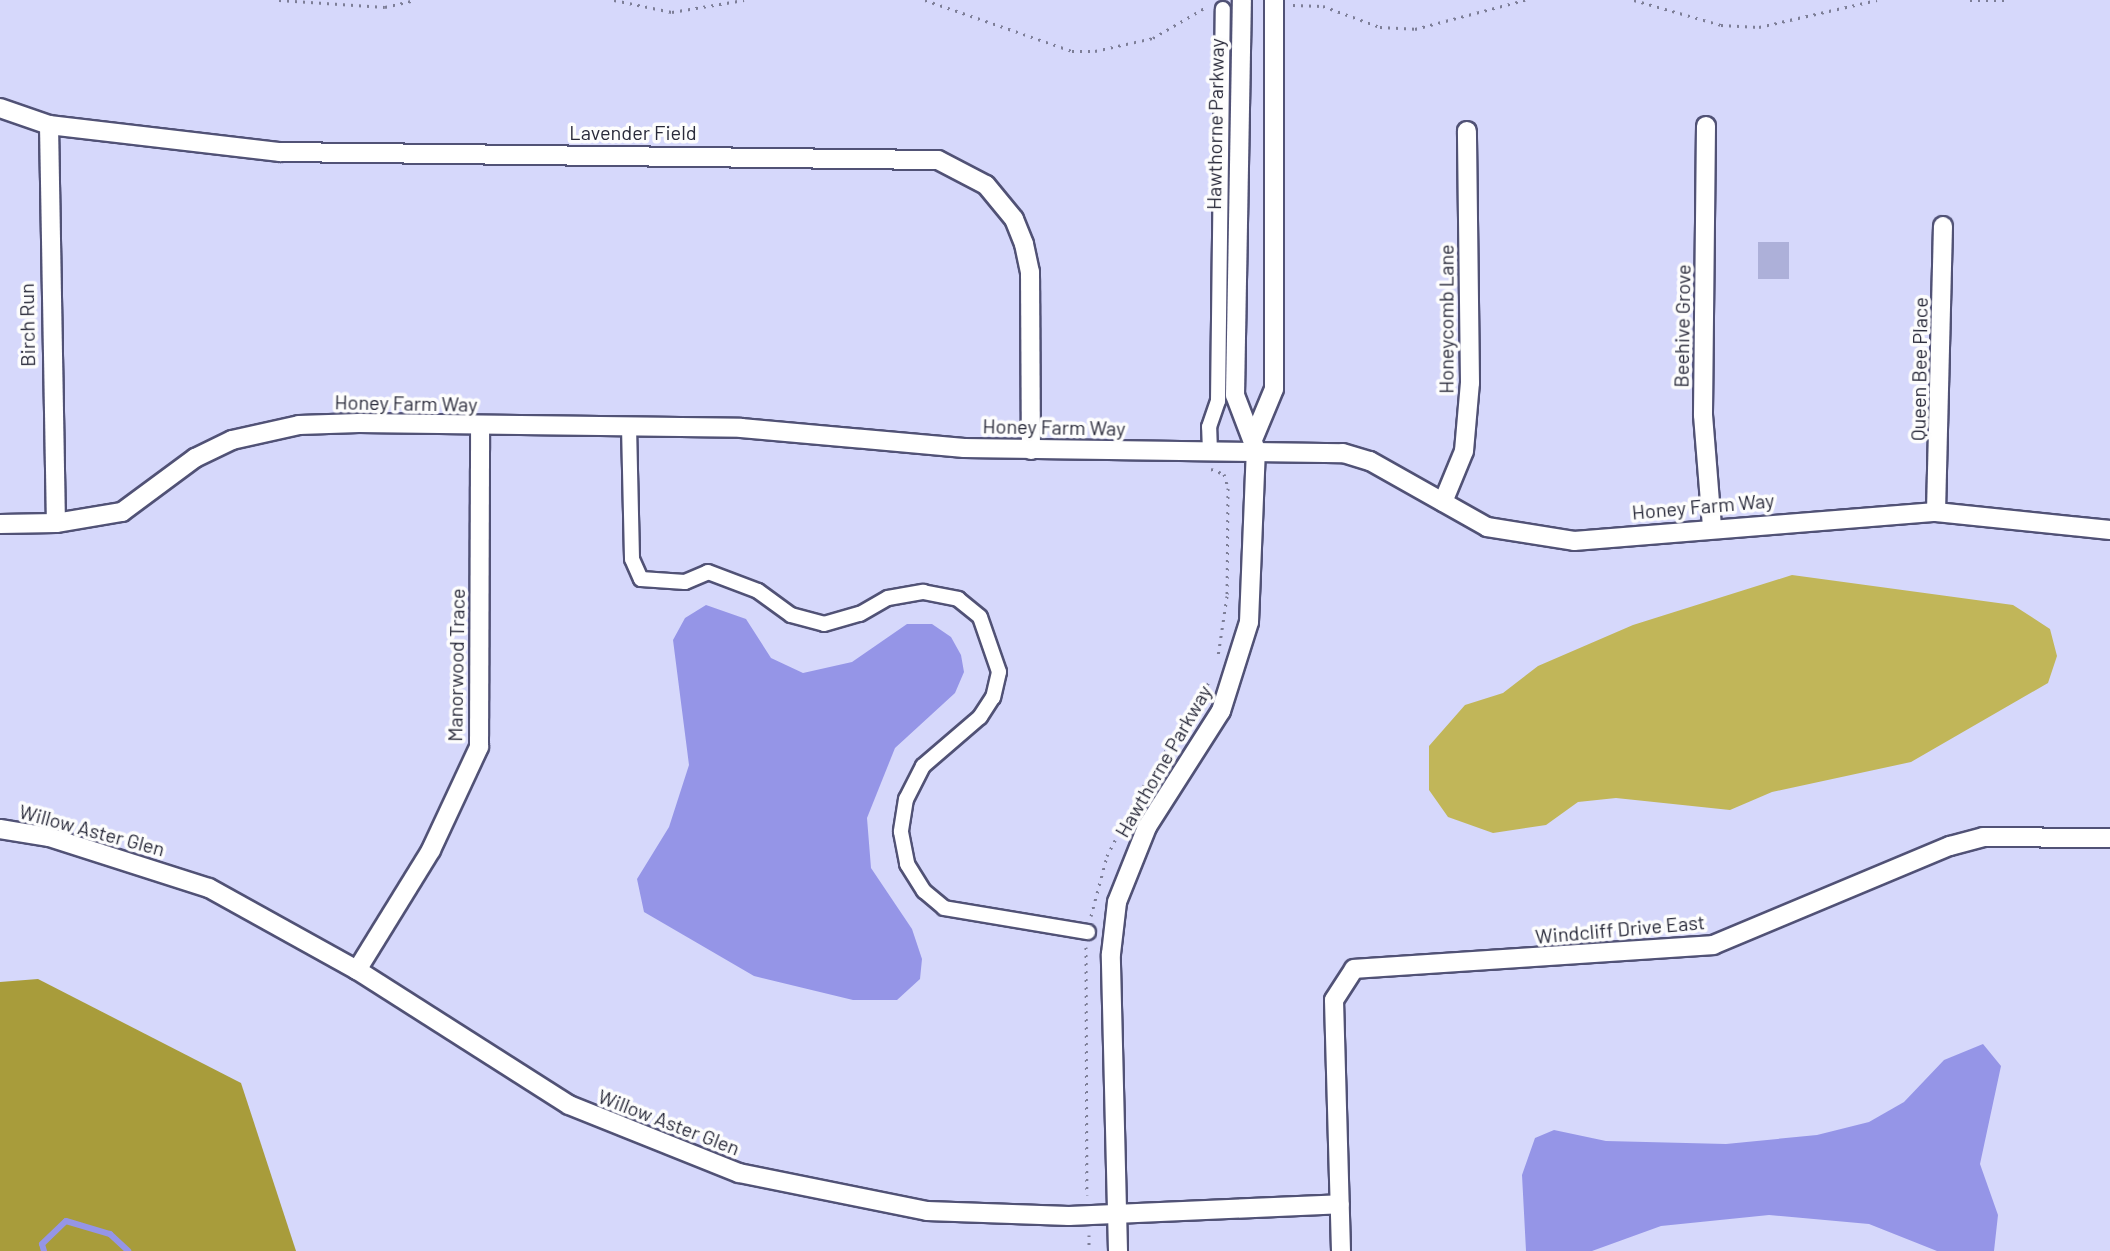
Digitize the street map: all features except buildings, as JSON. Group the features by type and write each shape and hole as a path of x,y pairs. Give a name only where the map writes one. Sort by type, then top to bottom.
{"street":[{"name":"Hawthorne Parkway","path":"1242,0 1235,395 1255,444"},
{"name":"Hawthorne Parkway","path":"1118,1251 1111,954 1117,902 1147,827 1221,711 1240,664 1249,622 1255,444 1274,389 1274,0"},
{"path":"1210,452 1209,427 1218,401 1223,9"},
{"name":"Lavender Field","path":"0,108 49,125 280,152 938,160 986,185 1024,244 1030,272 1031,450"},
{"name":"Birch Run","path":"49,125 56,523"},
{"name":"Beehive Grove","path":"1706,126 1703,415 1712,527"},
{"name":"Honeycomb Lane","path":"1443,502 1464,451 1470,383 1467,131"},
{"name":"Queen Bee Place","path":"1936,512 1943,226"},
{"name":"Honey Farm Way","path":"0,524 56,523 122,512 195,458 264,430 359,423 629,426 1031,450 1210,452 1255,444 1343,453 1370,461 1487,527 1546,538 1936,512 2110,530"},
{"name":"Manorwood Trace","path":"357,970 431,850 479,747 480,426"},
{"path":"629,426 632,559 641,579 685,582 708,572 731,578 791,615 824,624 860,614 888,598 923,592 958,599 980,617 999,672 993,697 917,777 901,832 907,864 924,891 944,908 1088,932"},
{"name":"Willow Aster Glen","path":"0,829 49,837 209,888 357,970 569,1105 651,1144 739,1173 927,1211 1118,1213 1340,1204"},
{"name":"Windcliff Drive East","path":"1340,1204 1334,1000 1354,969 1713,945 1950,846 1983,837 2110,838"},
{"path":"1340,1204 1341,1251"}],"path":[{"path":"279,0 385,7 415,0"},
{"path":"614,0 672,12 744,0"},
{"path":"1634,0 1721,25 1759,27 1877,0"},
{"path":"1970,0 2007,0"}],"shaded area":[{"path":"1792,575 2013,605 2050,629 2057,656 2048,683 1911,762 1772,792 1730,810 1616,798 1578,802 1546,825 1493,833 1448,817 1429,790 1429,746 1465,705 1503,693 1538,666 1633,625"},
{"path":"38,979 241,1083 296,1251 0,1251 0,982"}],"water":[{"path":"706,605 746,619 771,658 803,673 852,662 907,624 932,624 951,637 961,655 964,672 955,693 895,748 867,818 871,868 912,929 922,959 920,979 897,1000 853,1000 754,976 644,912 637,879 669,827 689,765 673,640 685,618"},
{"path":"1983,1044 2001,1066 1980,1164 1998,1215 1994,1251 1937,1251 1869,1224 1769,1215 1661,1226 1592,1251 1526,1251 1522,1175 1535,1138 1554,1130 1606,1141 1726,1144 1817,1135 1869,1122 1904,1102 1944,1060"}],"waterway":[{"path":"44,1251 42,1244 66,1221 110,1234 128,1251"}]}
